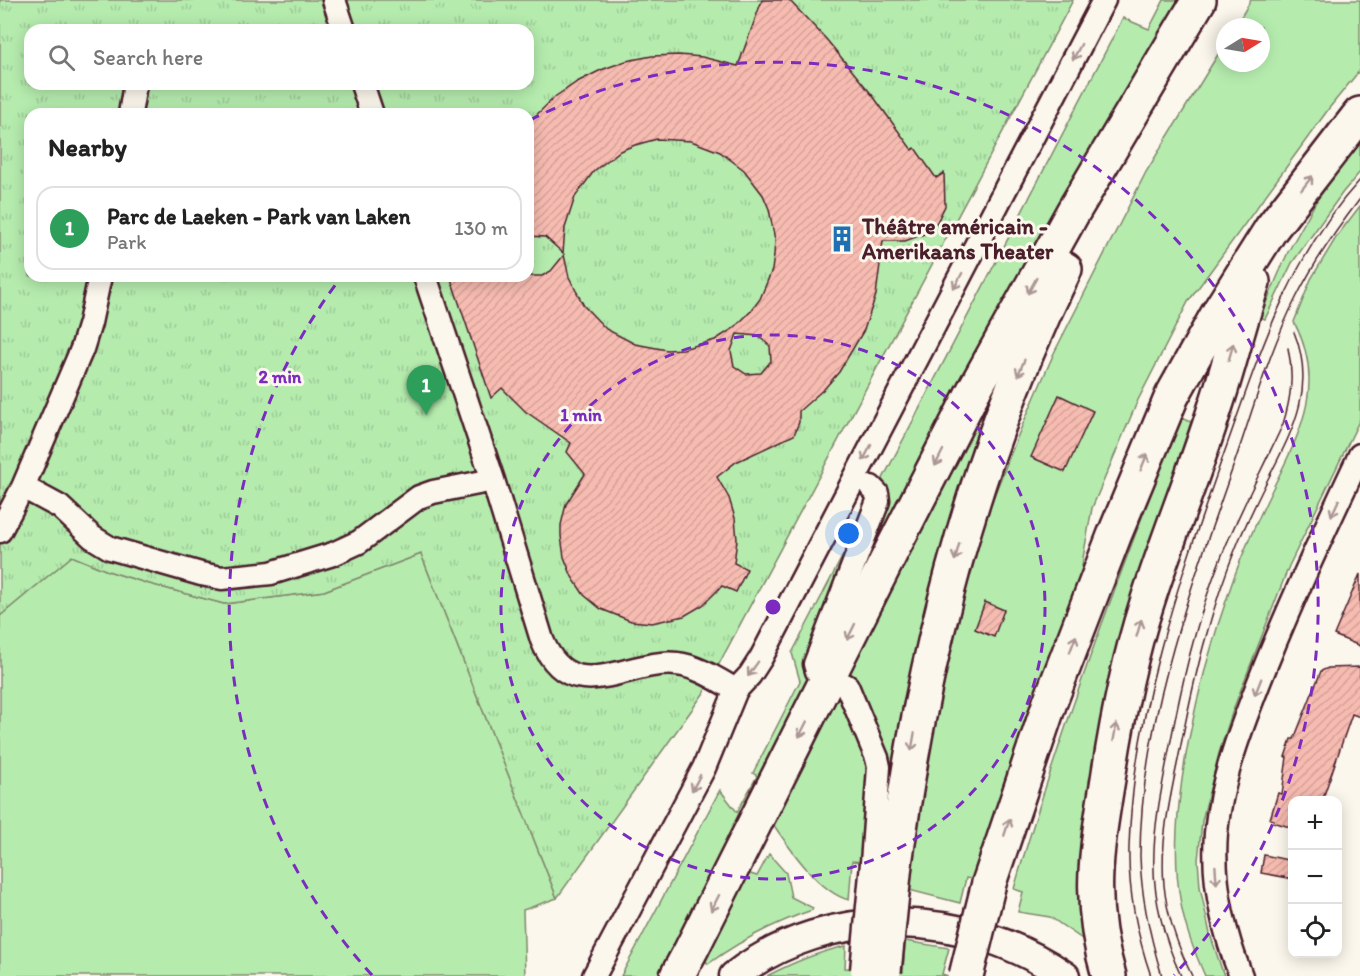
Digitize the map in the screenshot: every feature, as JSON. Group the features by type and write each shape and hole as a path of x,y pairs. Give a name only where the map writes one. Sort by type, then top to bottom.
{"highway":[{"path":"684,967 892,548 974,390 1074,212 1199,0"},
{"path":"873,973 884,864 907,776 936,631 965,523 994,434 1048,305 1090,219 1137,131 1214,0"},
{"path":"966,976 989,883 1050,702 1114,536 1172,396 1220,310 1271,230 1360,114"},
{"path":"1109,976 1100,944 1094,902 1097,847 1124,684 1146,605 1216,408 1241,318 1271,230"},
{"path":"1107,780 1109,896 1116,941 1125,976"}],"main road":[{"path":"734,976 772,952 806,938 841,928 885,922 928,924 961,929 1024,951 1059,973"}],"street":[{"path":"334,0 342,24"},
{"path":"594,976 704,768 736,690 761,658 1104,0"},
{"path":"131,108 134,90"},
{"path":"364,90 370,108"},
{"path":"0,531 23,487 82,349 99,282"},
{"path":"427,282 547,651 562,668 572,674 595,678 675,663 689,666 736,690"},
{"path":"1241,976 1225,929 1217,890 1215,853 1219,813 1236,747 1256,690 1292,602 1360,455"},
{"path":"23,487 60,507 92,537 110,548 222,578 271,573 333,554 359,542 419,497 493,480"},
{"path":"871,487 877,493 878,501 815,664 817,670 847,686 877,758 884,864"}],"green space":[{"path":"0,0 1073,0 703,694 557,898 421,554 324,591 224,604 108,571 72,556 0,616"},
{"path":"1164,0 1191,0 681,944 676,942 658,976 621,976 720,790 737,812 757,776 753,773 800,681 792,653 1123,18 1149,29"},
{"path":"1251,0 1360,0 1360,70 1330,107 1188,302 1138,400 1092,508 1080,586 978,880 966,878 960,903 909,890 903,855 948,641 986,516 1054,353 1146,172 1216,58 1216,72 1270,72 1270,18 1240,18"},
{"path":"1360,139 1360,172 1292,263 1265,319 1260,317 1288,252 1317,200"},
{"path":"1360,206 1360,419 1289,566 1233,710 1219,753 1202,821 1198,860 1200,887 1210,934 1224,976 1205,976 1184,918 1177,863 1177,824 1189,740 1208,658 1235,574 1255,525 1292,448 1306,408 1309,387 1308,366 1304,345 1294,322 1311,279 1337,236"},
{"path":"1182,418 1191,422 1145,562 1088,943 1050,917 1018,912 1023,892 1014,889 1095,643"},
{"path":"974,425 987,431 880,863 852,861 849,900 827,889 806,869 773,824"},
{"path":"421,554 557,898 523,910 525,976 0,976 0,616 72,556 146,583 224,604 324,591"},
{"path":"769,854 786,873 791,897 813,908 812,910 758,933 708,964 703,957 747,873 757,876"},
{"path":"905,941 949,948 942,974 948,976 890,976 890,972 903,972"},
{"path":"846,946 845,968 871,970 871,976 767,976 805,958"}],"building":[{"name":"Théâtre américain - Amerikaans Theater","path":"762,0 789,0 826,39 873,96 912,150 915,148 936,178 944,173 945,206 937,222 924,234 905,241 883,241 876,295 864,330 839,372 799,411 799,422 794,435 736,462 717,477 729,498 735,518 737,540 734,563 747,569 736,592 722,586 703,605 684,616 652,623 631,621 601,609 584,595 572,577 564,557 561,525 566,504 585,474 567,452 571,443 525,411 502,388 491,398 452,282 534,282 534,276 542,276 551,271 564,255 569,277 584,306 606,329 635,344 667,350 683,349 715,340 734,328 760,299 772,270 775,240 769,209 763,195 744,170 720,152 691,141 657,139 620,151 594,171 575,197 565,228 563,253 545,237 534,236 534,117 556,96 577,82 626,61 652,56 702,57 738,66","holes":["737,334 758,336 770,346 771,361 761,373 746,374 734,366 731,351"]},
{"path":"1059,395 1093,411 1065,472 1031,457"},
{"path":"1360,574 1360,646 1334,635"},
{"path":"985,602 1004,610 994,637 975,629"},
{"path":"1360,667 1360,717 1352,714 1324,796 1288,796 1288,826 1273,822 1274,820 1270,819 1278,793 1282,794 1287,757 1285,757 1291,739 1294,739 1321,671 1328,668"},
{"path":"1264,855 1288,860 1288,878 1261,873"}],"tram line":[{"path":"1151,976 1134,912 1129,847 1132,797 1139,747 1160,649 1189,553 1248,384 1277,312 1313,243 1360,180"},
{"path":"1162,976 1147,916 1140,856 1142,809 1148,761 1169,665 1197,571 1276,342 1310,272 1360,199"},
{"path":"1192,976 1174,932 1165,897 1163,852 1172,787 1196,673 1219,592 1239,540 1287,440 1299,406 1303,371 1294,332"},
{"path":"1181,976 1168,945 1155,888 1154,862 1158,807 1190,652 1211,583 1286,414 1291,377 1288,348"}],"place":[{"name":"Théâtre américain - Amerikaans Theater","path":"842,239"},
{"name":"Parc de Laeken - Park van Laken","path":"426,415"}]}
